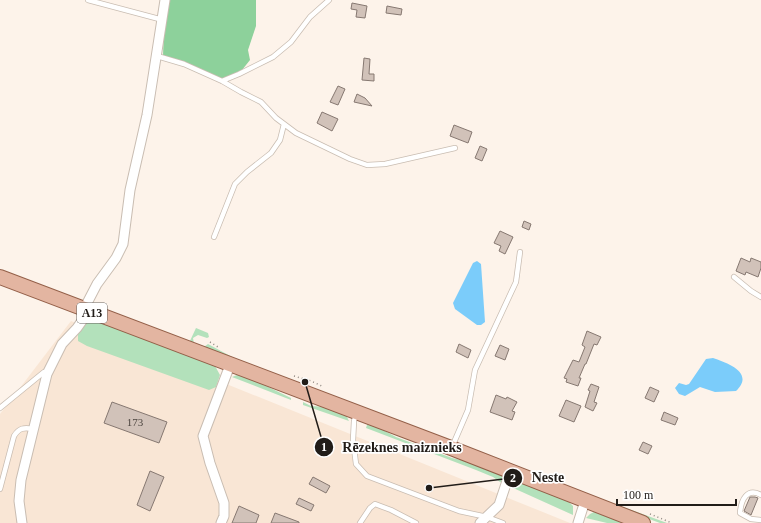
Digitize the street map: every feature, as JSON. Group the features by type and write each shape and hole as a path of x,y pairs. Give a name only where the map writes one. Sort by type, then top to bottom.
{"main road":[{"name":"A13","path":"0,277 451,448 643,523"}],"street":[{"path":"22,523 20,485 47,374 62,344 77,328 97,284 116,258 123,244 132,178 147,115 165,0"},
{"path":"221,523 224,516 224,503 210,463 203,436 230,365"},
{"path":"483,520 499,505 510,472"},
{"path":"578,523 585,501"}],"lane":[{"path":"88,0 163,20"},
{"path":"222,80 239,74 273,56 291,42 310,17 329,0"},
{"path":"157,56 184,64 222,80 261,102 276,118 296,133 350,159 367,165 385,164 455,148"},
{"path":"214,237 235,184 247,172 271,153 280,140 284,124"},
{"path":"451,448 468,410 475,370 516,282 520,252"},
{"path":"734,277 761,297"},
{"path":"0,408 44,372 47,374"},
{"path":"357,413 354,421 353,440 356,464 367,476 483,520 503,523"},
{"path":"0,489 14,436 21,428 33,429"},
{"path":"761,495 755,492 750,492 745,496 740,513 751,519 761,520"},
{"path":"360,523 370,508 375,504 391,510 416,523"}],"shaded area":[{"path":"71,321 570,523 0,523 0,414"}],"green space":[{"path":"170,0 256,0 256,26 248,50 250,60 242,70 220,80 163,56 164,27"},
{"path":"93,322 104,324 214,364 220,375 216,387 209,390 87,346 78,341 78,333 86,323"},
{"path":"196,328 208,333 209,337 207,338 198,335 193,338 194,344 204,347 208,344 234,358 189,343"},
{"path":"237,375 252,379 291,398 291,400 232,377"},
{"path":"303,402 311,406 327,407 346,415 349,421 303,405"},
{"path":"368,422 396,437 452,458 475,463 502,475 503,484 493,477 476,470 366,428"},
{"path":"547,479 667,523 660,523 566,488"},
{"path":"518,480 568,501 573,506 573,515 511,487 514,481"},
{"path":"594,512 623,523 607,523 586,518"}],"water":[{"path":"477,261 481,264 485,322 481,325 477,325 455,309 453,303 473,263"},
{"path":"713,358 732,366 741,374 743,379 741,385 736,391 715,392 700,387 685,396 679,394 675,388 679,383 686,385 689,384 706,359"}],"building":[{"path":"352,3 367,6 365,18 356,17 357,10 351,9"},
{"path":"387,6 402,9 401,15 386,13"},
{"path":"364,58 370,59 369,74 374,74 374,81 362,80"},
{"path":"338,86 345,89 338,105 330,102"},
{"path":"357,94 365,98 372,106 354,102"},
{"path":"322,112 338,119 332,131 317,123"},
{"path":"454,125 472,132 468,143 450,136"},
{"path":"480,146 487,149 482,161 475,158"},
{"path":"524,221 531,224 529,230 522,227"},
{"path":"500,231 513,237 505,254 499,251 501,246 494,243"},
{"path":"741,258 750,262 751,258 761,262 758,277 746,272 745,275 736,271"},
{"path":"587,331 601,337 597,345 594,344 579,378 581,378 578,386 566,382 567,379 564,378 573,360 579,362 585,347 582,345"},
{"path":"459,344 471,350 468,358 456,352"},
{"path":"500,345 509,349 505,360 495,356"},
{"path":"591,384 599,387 594,402 597,403 593,411 585,407 590,391 588,390"},
{"path":"650,387 659,391 654,402 645,398"},
{"path":"496,395 506,399 507,397 517,402 512,411 515,412 512,420 490,412"},
{"path":"566,400 581,406 574,422 559,416"},
{"path":"112,402 167,422 159,443 104,423"},
{"path":"664,412 678,418 675,425 661,420"},
{"path":"643,442 652,446 648,454 639,450"},
{"path":"150,471 164,477 150,511 137,505"},
{"path":"313,477 330,486 326,493 309,484"},
{"path":"750,497 758,498 751,515 744,511"},
{"path":"299,498 314,505 311,511 296,504"},
{"path":"239,506 259,515 256,523 232,523"},
{"path":"275,513 299,522 299,523 271,523"}],"place":[{"name":"Rēzeknes maiznieks","path":"305,382"},
{"name":"Neste","path":"429,488"}]}
